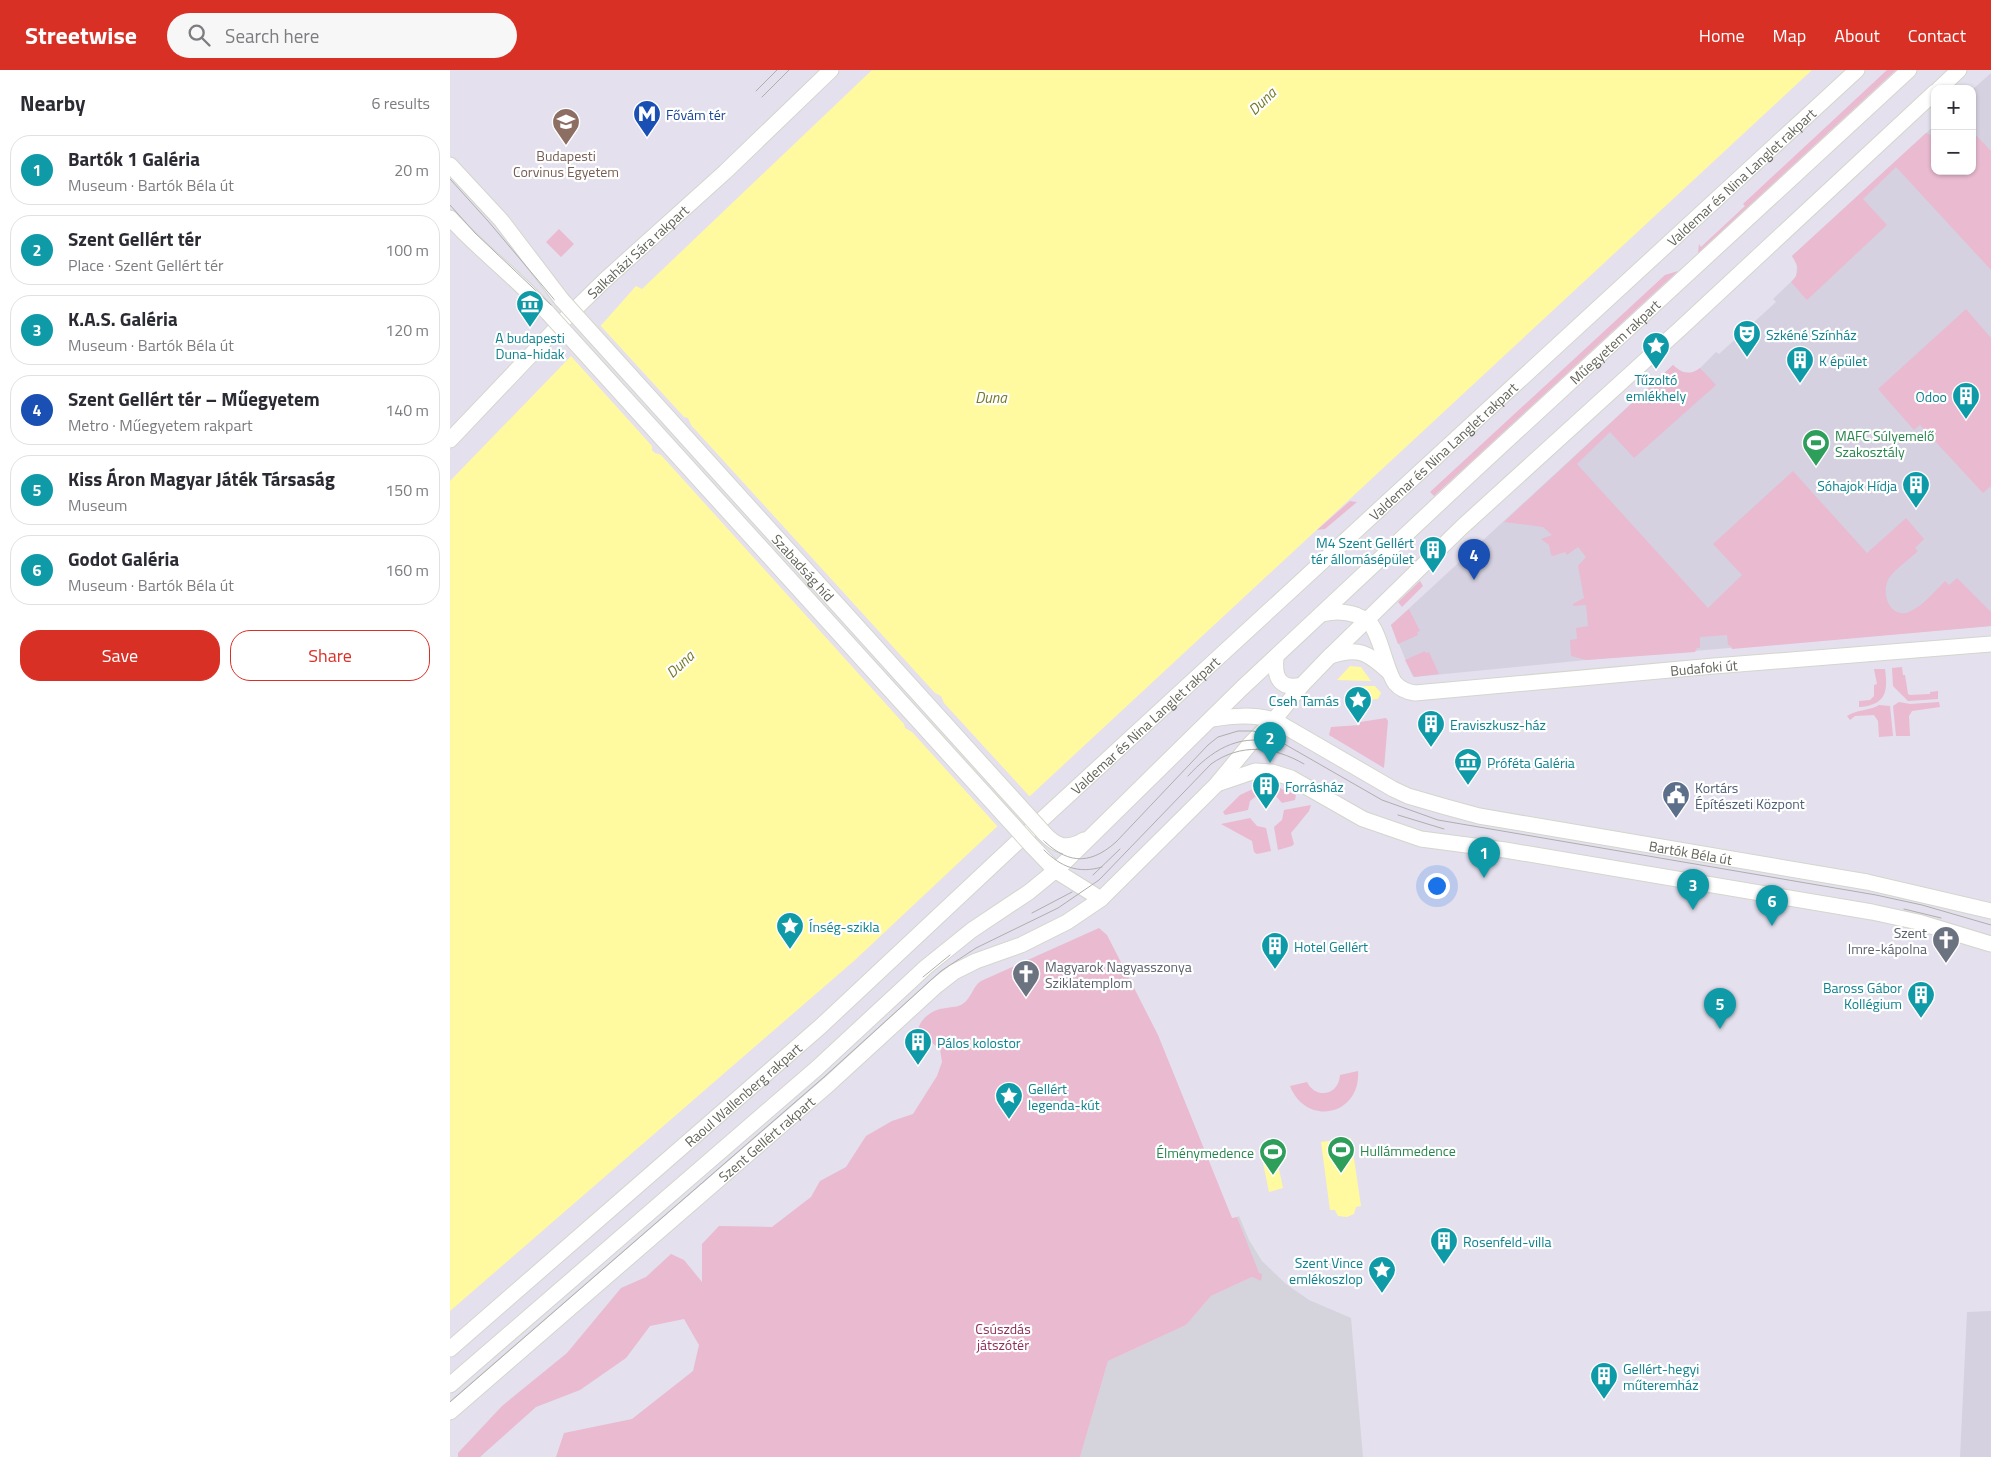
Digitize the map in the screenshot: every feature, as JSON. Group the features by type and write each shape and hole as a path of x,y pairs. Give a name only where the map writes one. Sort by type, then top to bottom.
{"main road":[{"name":"Salkaházi Sára rakpart","path":"450,440 592,293 725,172 831,70"},
{"name":"Valdemar és Nina Langlet rakpart","path":"1030,838 1857,70"},
{"name":"Műegyetem rakpart","path":"1212,718 1476,469 1909,70"},
{"path":"1942,85 1959,70"},
{"path":"1368,620 1462,527 1681,328 1931,96"},
{"name":"Szabadság híd","path":"450,165 500,220 562,300 1044,833 1053,842 1061,846 1070,846 1092,835"},
{"name":"Szabadság híd","path":"450,218 548,313 1030,838 1056,871 1101,899"},
{"path":"1322,614 1333,611 1351,613 1368,620 1381,646 1390,673"},
{"path":"1342,612 1347,619 1349,629 1346,640"},
{"name":"Szent Gellért rakpart","path":"450,1412 829,1084 936,986 954,972 976,961 1021,945 1067,922 1101,899 1216,785 1250,744 1274,720 1302,685 1368,620"},
{"name":"Budafoki út","path":"1390,673 1396,684 1405,691 1416,693 1714,666 1991,644"},
{"path":"1330,656 1346,651 1363,653 1374,658 1390,673"},
{"path":"1276,658 1275,670 1278,679 1286,686 1302,685"},
{"path":"1212,718 1260,716 1274,720"},
{"name":"Szent Gellért rakpart","path":"450,1385 817,1068 926,967 972,930 1029,892 1056,871 1212,718"},
{"name":"Bartók Béla út","path":"1274,720 1393,789 1408,796 1479,816 1866,882 1991,911"},
{"name":"Bartók Béla út","path":"1216,785 1255,771 1272,772 1291,778 1363,819 1421,839 1505,850 1872,912 1918,922 1991,944"},
{"name":"Raoul Wallenberg rakpart","path":"450,1349 821,1026 1030,838"}],"shaded area":[{"path":"1991,73 1991,626 1586,660 1414,677 1391,625 1673,365 1682,372 1692,373 1697,371 1716,352 1719,354 1776,302 1773,299 1796,277 1797,265 1792,256 1931,129 1931,175 1976,175 1976,86"},
{"path":"1239,1216 1249,1240 1262,1261 1286,1284 1309,1300 1351,1318 1363,1457 1080,1457 1108,1361 1186,1325 1211,1296 1252,1277 1261,1281 1237,1217"},
{"path":"1991,1311 1991,1457 1960,1457 1967,1312"}],"green space":[{"path":"1887,70 1896,70 1698,253 1699,244 1701,247 1745,206 1743,204"},
{"path":"1926,133 1931,135 1931,175 1976,175 1976,135 1991,151 1991,270 1896,167 1863,199 1887,225 1807,300 1791,282 1798,270 1792,256"},
{"path":"559,229 574,244 561,257 546,242"},
{"path":"1678,271 1434,496 1430,492 1665,275"},
{"path":"1966,309 1991,338 1991,486 1983,493 1920,425 1914,430 1878,389"},
{"path":"1673,365 1686,373 1700,368 1716,385 1634,458 1610,432 1577,464 1708,608 1742,575 1713,544 1793,471 1867,553 1906,518 1924,539 1915,548 1918,551 1895,571 1886,584 1888,603 1897,612 1909,612 1924,602 1945,581 1949,585 1957,578 1991,612 1991,626 1732,649 1728,645 1727,635 1700,637 1700,648 1697,648 1695,652 1586,660 1571,656 1570,640 1577,639 1576,628 1588,626 1586,605 1573,606 1573,604 1584,598 1578,566 1586,557 1578,547 1567,555 1565,552 1553,556 1551,555 1549,545 1541,539 1552,535 1543,527 1504,522"},
{"path":"1350,501 1357,502 1325,529 1317,530"},
{"path":"1420,581 1423,586 1402,607 1398,602"},
{"path":"1409,609 1420,631 1417,632 1418,635 1398,644 1391,625"},
{"path":"1425,651 1426,653 1429,652 1439,674 1414,677 1405,660"},
{"path":"1902,667 1908,694 1930,694 1930,692 1938,691 1938,699 1908,701 1893,686 1892,668"},
{"path":"1874,669 1885,669 1885,691 1880,700 1868,706 1859,707 1859,701 1870,700 1874,696 1874,685 1877,684"},
{"path":"1899,702 1910,704 1939,702 1940,707 1912,711 1909,716 1910,736 1896,736 1893,706"},
{"path":"1879,705 1890,706 1893,736 1879,737 1878,721 1874,715 1855,716 1850,720 1847,716"},
{"path":"1386,718 1388,721 1384,768 1329,735 1331,727 1360,725 1360,722"},
{"path":"1264,785 1275,786 1296,795 1295,800 1282,803 1275,795 1266,792"},
{"path":"1257,787 1259,794 1250,801 1248,810 1225,815 1223,812 1240,795"},
{"path":"1311,805 1309,811 1291,833 1294,844 1278,850 1274,827 1282,820 1284,810"},
{"path":"1250,818 1257,826 1266,828 1271,851 1257,854 1254,852 1252,841 1221,824"},
{"name":"Csúszdás játszótér","path":"1099,928 1107,935 1158,1035 1232,1218 1237,1217 1259,1273 1262,1274 1261,1281 1252,1277 1211,1296 1186,1325 1108,1361 1080,1457 556,1457 564,1433 632,1419 693,1371 699,1345 684,1319 650,1326 626,1358 580,1390 536,1407 480,1457 458,1457 458,1453 502,1406 567,1353 621,1288 646,1277 671,1254 684,1260 702,1282 702,1244 719,1226 772,1227 811,1197 820,1181 846,1167 866,1136 892,1121 913,1114 937,1076 942,1062 940,1049 918,1032 918,1028 927,1016 940,1009 961,1005 981,981"},
{"path":"1358,1071 1357,1086 1351,1098 1342,1106 1331,1111 1319,1111 1308,1107 1298,1099 1290,1086 1307,1082 1316,1091 1326,1093 1336,1087 1340,1075"}],"water":[{"name":"Duna","path":"872,70 1812,70 855,960 450,1311 450,481 605,321 636,286 642,289"},
{"path":"1350,666 1361,667 1371,681 1337,680"},
{"path":"1363,686 1375,686 1381,693 1378,699 1363,700"},
{"name":"Hullámmedence","path":"1351,1138 1361,1206 1356,1207 1354,1214 1347,1217 1338,1216 1335,1210 1330,1210 1321,1142"},
{"name":"Élménymedence","path":"1277,1160 1283,1188 1269,1192 1263,1163"}],"pier":[{"path":"599,324 684,417 688,418 691,425 935,693 941,696 944,703 1031,798 999,828 912,732 905,728 904,724 661,455 652,450 652,446 569,354"}],"tram line":[{"path":"756,91 777,70"},
{"path":"762,97 789,70"},
{"path":"450,179 558,304 1040,837 1049,846 1068,857 1086,858 1106,850 1116,842 1208,745 1218,737 1238,731 1253,731 1267,734 1382,800 1438,820 1876,895 1922,905 1991,925"},
{"path":"450,205 475,233 551,305"},
{"path":"1188,776 1206,759 1225,747 1247,740 1271,742"},
{"path":"450,1402 824,1077 941,971 976,948 1058,908 1099,880 1211,764 1222,757 1234,753 1257,749 1281,753 1304,764"},
{"path":"1398,815 1444,829"},
{"path":"1093,875 1120,849"},
{"path":"1044,850 1057,861 1070,868 1085,870 1102,867"},
{"path":"1032,913 1072,892"},
{"path":"1904,909 1941,918"},
{"path":"923,977 950,955"}],"place":[{"name":"Fővám tér","path":"647,138"},
{"name":"Budapesti Corvinus Egyetem","path":"566,146"},
{"name":"A budapesti Duna-hidak","path":"530,328"},
{"name":"Szkéné Színház","path":"1747,358"},
{"name":"Tűzoltó emlékhely","path":"1656,370"},
{"name":"K épület","path":"1800,384"},
{"name":"Odoo","path":"1966,420"},
{"name":"MAFC Súlyemelő Szakosztály","path":"1816,467"},
{"name":"Sóhajok Hídja","path":"1916,509"},
{"name":"M4 Szent Gellért tér állomásépület","path":"1433,574"},
{"name":"Szent Gellért tér – Műegyetem","path":"1474,580"},
{"name":"Cseh Tamás","path":"1358,724"},
{"name":"Eraviszkusz-ház","path":"1431,748"},
{"name":"Szent Gellért tér","path":"1270,763"},
{"name":"Próféta Galéria","path":"1468,786"},
{"name":"Forrásház","path":"1266,810"},
{"name":"Kortárs Építészeti Központ","path":"1676,819"},
{"name":"Bartók 1 Galéria","path":"1484,878"},
{"name":"K.A.S. Galéria","path":"1693,910"},
{"name":"Godot Galéria","path":"1772,926"},
{"name":"Ínség-szikla","path":"790,950"},
{"name":"Szent Imre-kápolna","path":"1946,964"},
{"name":"Hotel Gellért","path":"1275,970"},
{"name":"Magyarok Nagyasszonya Sziklatemplom","path":"1026,998"},
{"name":"Baross Gábor Kollégium","path":"1921,1019"},
{"name":"Kiss Áron Magyar Játék Társaság","path":"1720,1029"},
{"name":"Pálos kolostor","path":"918,1066"},
{"name":"Gellért legenda-kút","path":"1009,1120"},
{"name":"Hullámmedence","path":"1341,1174"},
{"name":"Élménymedence","path":"1273,1176"},
{"name":"Rosenfeld-villa","path":"1444,1265"},
{"name":"Szent Vince emlékoszlop","path":"1382,1294"},
{"name":"Gellért-hegyi műteremház","path":"1604,1400"}]}
